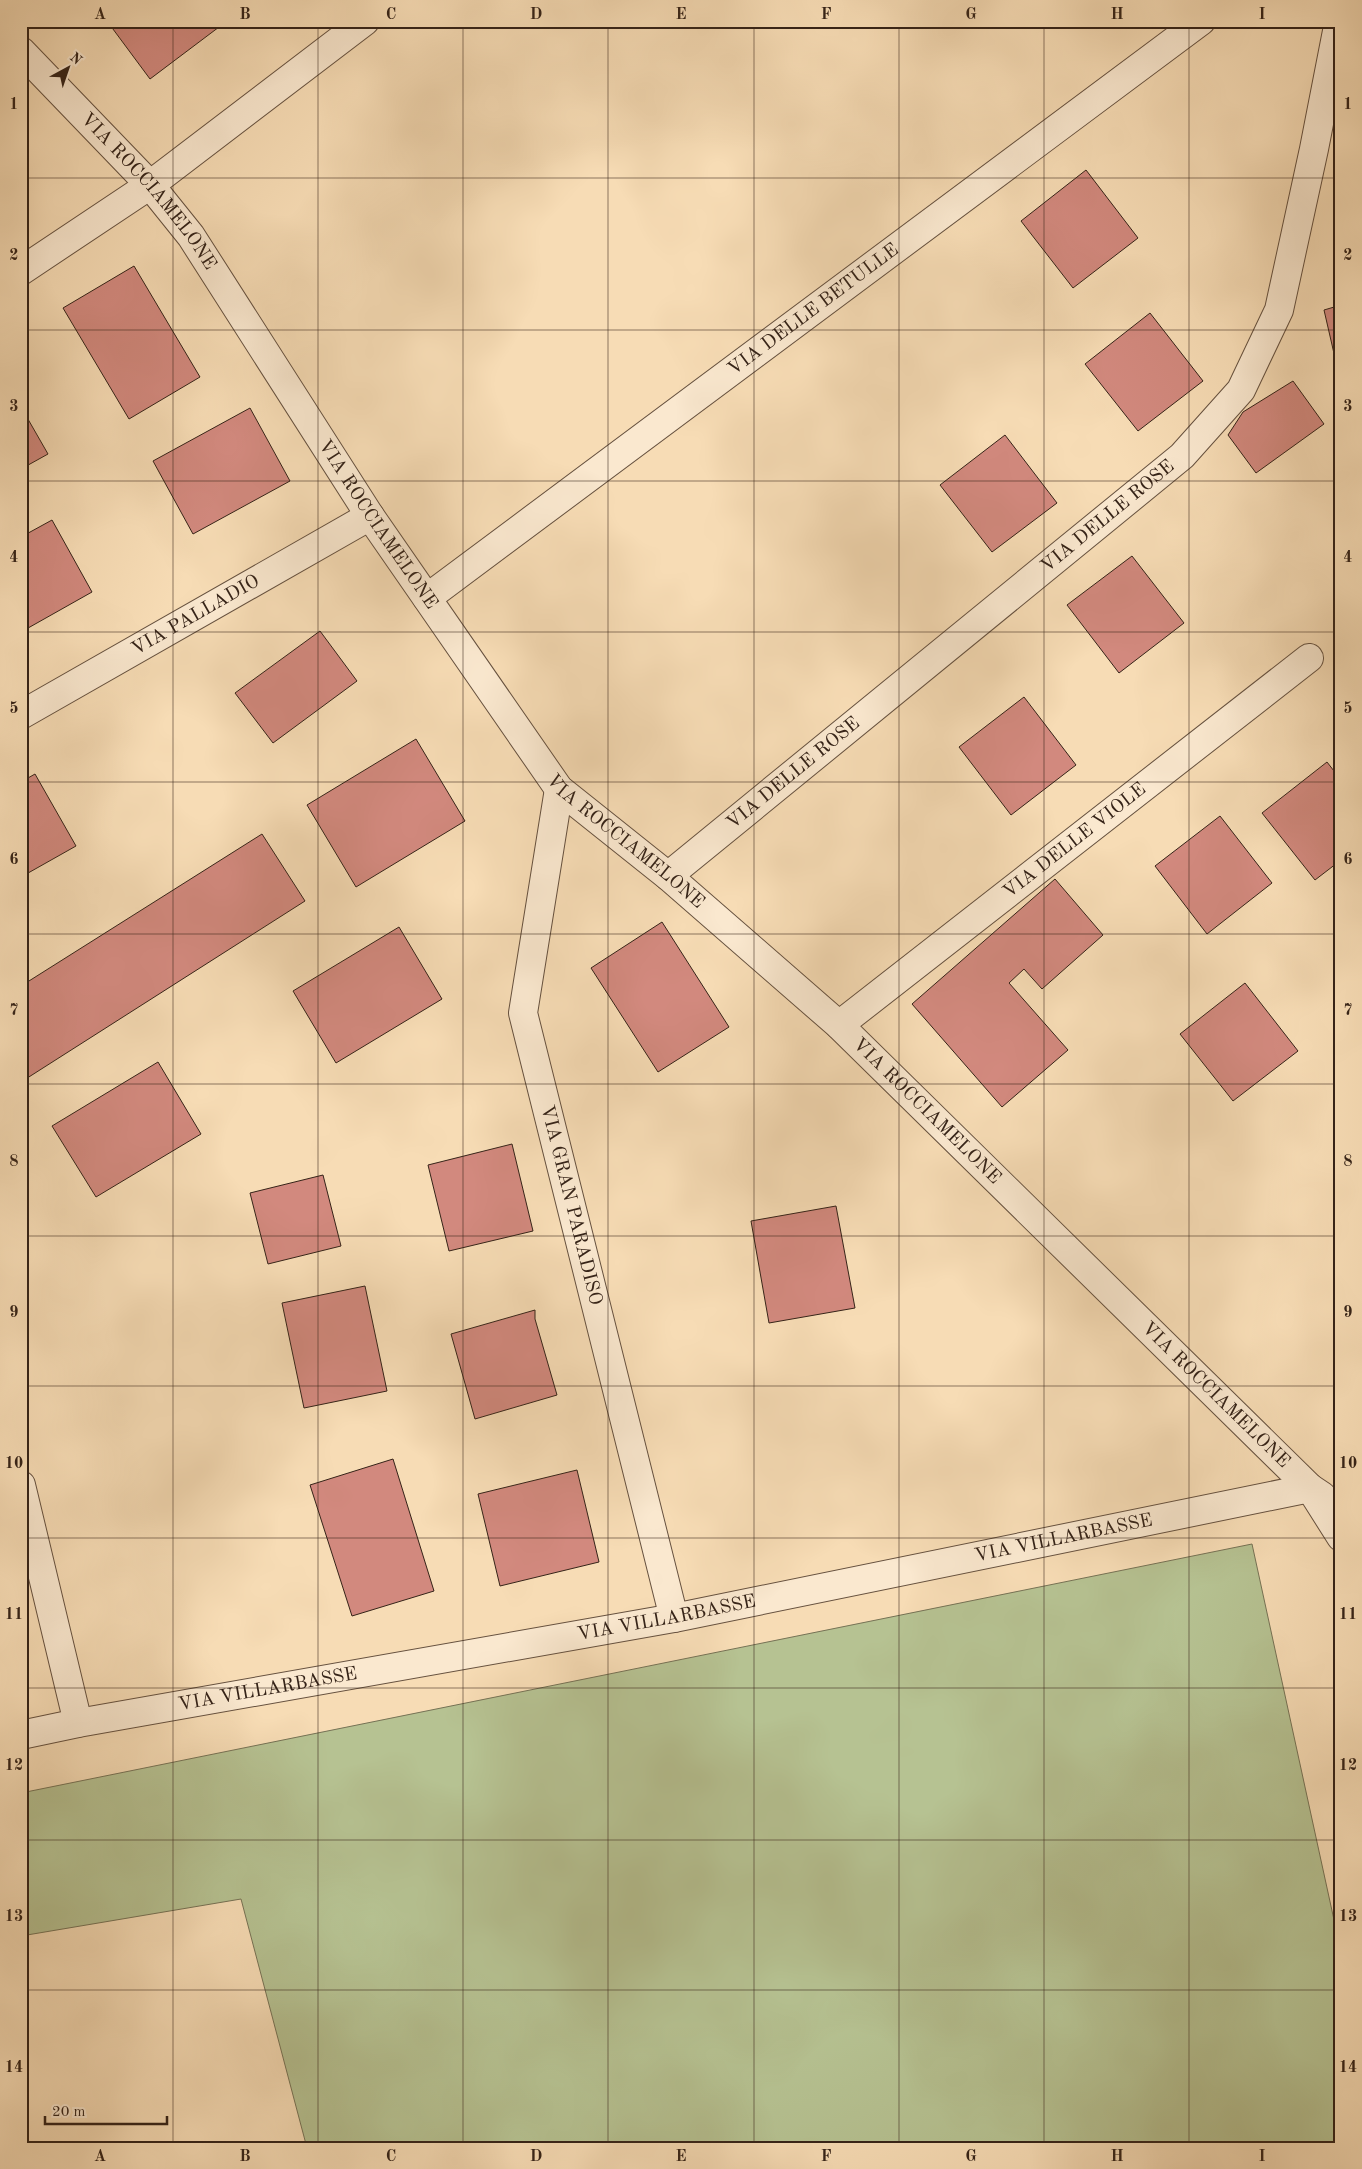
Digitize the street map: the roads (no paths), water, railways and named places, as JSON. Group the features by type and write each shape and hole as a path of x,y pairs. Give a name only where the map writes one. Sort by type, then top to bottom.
{"street":[{"path":"21,271 150,185 365,21"},
{"name":"VIA DELLE BETULLE","path":"427,598 1201,21"},
{"name":"VIA DELLE ROSE","path":"668,876 1182,456 1241,390 1279,310 1314,149 1339,21"},
{"name":"VIA ROCCIAMELONE","path":"21,51 150,185 191,236 370,516 559,789 668,876 839,1025 1310,1488 1341,1537"},
{"name":"VIA PALLADIO","path":"21,715 370,516"},
{"name":"VIA DELLE VIOLE","path":"839,1025 1309,658"},
{"name":"VIA GRAN PARADISO","path":"559,789 523,1013 674,1618"},
{"path":"21,1485 78,1723"},
{"path":"1310,1488 1341,1508"},
{"name":"VIA VILLARBASSE","path":"21,1735 78,1723 674,1618 1310,1488"}]}
